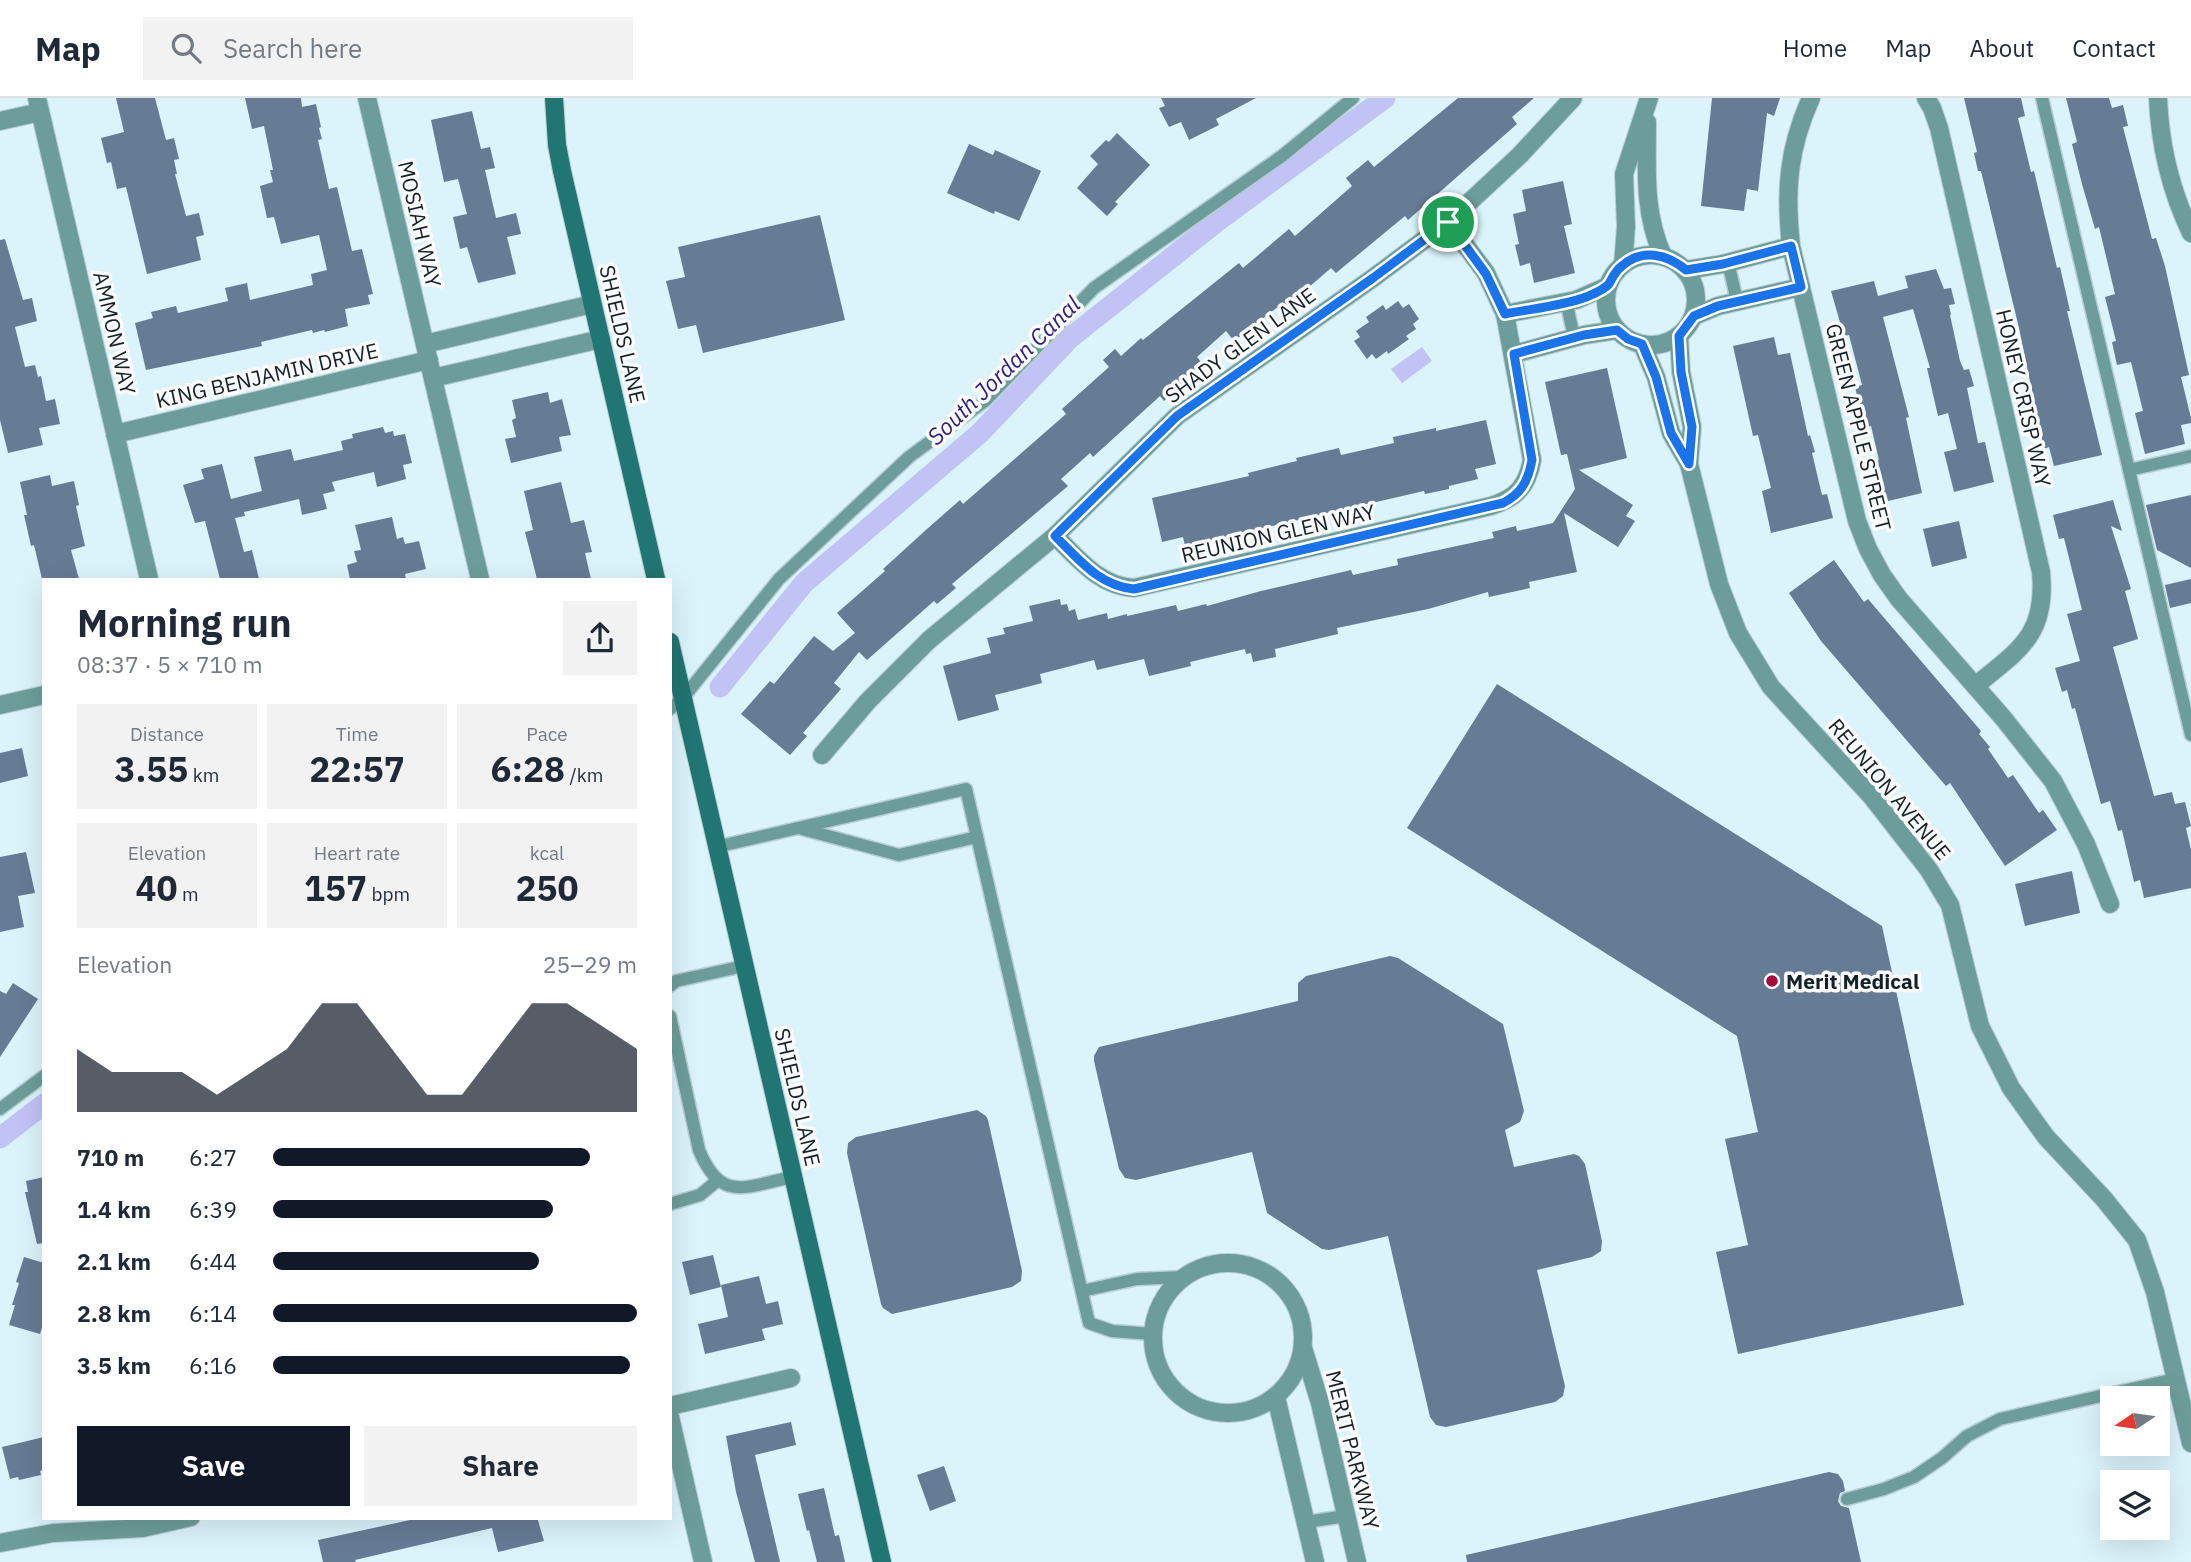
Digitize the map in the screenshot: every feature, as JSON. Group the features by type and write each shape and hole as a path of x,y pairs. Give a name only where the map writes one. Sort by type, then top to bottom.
{"main road":[{"name":"SHIELDS LANE","path":"554,98 557,145 656,578"},
{"name":"SHIELDS LANE","path":"672,659 677,703 716,847 882,1562"}],"street":[{"name":"MOSIAH WAY","path":"367,98 480,578"},
{"name":"SHADY GLEN LANE","path":"822,755 868,701 929,640 1055,536 1177,416 1448,222 1520,155 1573,98"},
{"name":"GREEN APPLE STREET","path":"1811,98 1793,147 1787,179 1791,246 1848,490 1868,549 1899,599 2004,719 2053,781 2086,844 2110,904"},
{"name":"HONEY CRISP WAY","path":"1926,98 1939,128 2041,572 2043,595 2039,618 2029,638 1975,686"},
{"path":"2158,98 2163,156 2171,187 2191,233"},
{"path":"1648,101 1647,199 1650,223 1663,256"},
{"path":"1623,265 1626,227 1624,174 1648,101"},
{"path":"0,121 38,105"},
{"name":"AMMON WAY","path":"38,105 149,578"},
{"path":"1448,222 1486,274 1505,314 1514,354 1574,337 1617,330"},
{"path":"1686,270 1791,246"},
{"path":"1663,256 1686,270 1694,284 1694,316 1679,336 1668,342 1642,344 1628,339 1617,330 1609,317 1606,301 1608,286 1614,274 1635,257 1663,256"},
{"path":"1505,314 1589,296 1608,286"},
{"path":"1694,316 1718,306 1801,287"},
{"name":"KING BENJAMIN DRIVE","path":"115,434 427,352 592,304"},
{"name":"REUNION AVENUE","path":"1679,336 1681,372 1692,427 1689,464"},
{"path":"433,378 601,339"},
{"name":"REUNION AVENUE","path":"1642,344 1656,377 1671,433 1689,464 1719,584 1738,633 1772,687 1872,797 1929,870 1950,905 1980,1026 2011,1088 2046,1137 2104,1199 2137,1240 2155,1292 2191,1443"},
{"name":"REUNION GLEN WAY","path":"1055,536 1107,583 1134,589 1491,506 1513,497 1523,489 1532,460 1514,354"},
{"path":"0,705 42,695"},
{"name":"MERIT PARKWAY","path":"1303,1349 1294,1375 1276,1397 1258,1408 1237,1413 1215,1413 1194,1405 1176,1393 1163,1376 1155,1355 1153,1334 1157,1312 1168,1292 1183,1277 1212,1264 1233,1262 1253,1266 1272,1275 1287,1290 1298,1307 1303,1328 1303,1349 1320,1403 1357,1562"},
{"path":"672,1406 791,1378"},
{"path":"1276,1397 1315,1562"},
{"path":"672,1426 703,1562"},
{"path":"0,1543 53,1533 143,1528 178,1520"}],"lane":[{"path":"677,703 779,579 909,457 985,401 1094,288 1282,156 1353,98"},
{"path":"2042,98 2191,735"},
{"path":"1728,262 1737,301"},
{"path":"1566,302 1574,337"},
{"path":"2129,470 2191,456"},
{"path":"716,847 966,789 1089,1322 1112,1331 1153,1334"},
{"path":"799,828 899,855 976,837"},
{"path":"672,984 676,981 744,966"},
{"path":"672,1025 699,1150 707,1170 717,1181 736,1188 793,1177"},
{"path":"0,1109 42,1078"},
{"path":"672,1203 699,1195 717,1181"},
{"path":"1082,1291 1137,1279 1183,1277"},
{"path":"1847,1499 1914,1477 1942,1458 1967,1436 2000,1419 2175,1379"},
{"path":"1306,1522 1346,1516"}],"water":[{"path":"1422,347 1432,361 1402,383 1391,369"}],"building":[{"path":"116,98 155,98 166,140 174,138 179,159 174,160 175,174 186,216 199,213 204,235 196,237 201,260 147,274 126,187 117,189 111,162 107,163 101,138 124,132"},
{"path":"245,98 301,98 302,107 316,104 322,139 318,140 329,189 337,187 352,251 362,249 373,294 368,295 370,304 345,309 348,326 325,332 313,333 312,330 261,342 262,346 146,370 135,323 153,318 151,312 176,306 178,313 228,301 225,288 247,283 250,300 313,285 311,274 327,270 319,235 281,244 274,217 267,218 260,186 273,182 270,170 273,170 264,126 252,129"},
{"path":"1161,98 1256,98 1216,119 1219,125 1189,140 1181,122 1169,127 1159,108 1165,106"},
{"path":"1458,98 1534,98 1512,117 1517,124 1408,220 1405,216 1336,273 1331,268 1286,307 1283,303 1234,341 1226,331 1197,357 1202,363 1180,382 1182,384 1164,401 1160,396 1093,457 1090,453 1061,479 1068,486 952,584 956,588 937,604 934,601 867,660 859,652 834,683 841,689 803,733 807,736 790,755 741,714 770,681 774,684 814,636 833,651 855,633 837,613 960,500 963,504 1066,414 1062,409 1109,367 1103,360 1115,349 1121,356 1239,263 1243,268 1289,229 1295,236 1352,186 1346,178 1368,160 1374,167"},
{"path":"1712,98 1780,98 1774,116 1767,113 1758,191 1747,189 1744,211 1701,206"},
{"path":"1964,98 2021,98 2025,116 2018,118 2031,172 2034,171 2057,268 2060,267 2070,311 2067,311 2102,455 2054,466 2049,447 2044,449 2019,328 1981,171 1978,171 1974,153 1977,152"},
{"path":"2066,98 2109,98 2112,108 2123,105 2128,126 2123,127 2152,239 2156,238 2165,266 2189,375 2181,377 2191,418 2191,423 2181,425 2185,444 2145,454 2135,413 2143,411 2131,362 2117,365 2112,342 2116,341 2105,297 2115,294 2099,227 2095,229 2072,144 2077,142"},
{"path":"472,111 481,149 490,147 495,168 485,170 496,218 516,213 521,234 507,237 516,274 478,283 467,247 460,249 453,217 467,214 458,179 444,182 431,120"},
{"path":"1117,133 1150,165 1115,202 1118,204 1107,216 1077,188 1098,164 1090,156"},
{"path":"969,144 993,155 995,150 1041,171 1019,221 995,211 994,214 947,193"},
{"path":"1563,181 1572,224 1564,226 1575,273 1534,283 1530,263 1520,266 1515,245 1519,244 1513,214 1526,211 1522,190"},
{"path":"820,215 845,320 703,353 696,325 678,329 666,281 685,277 678,247"},
{"path":"5,239 23,300 32,298 37,321 15,327 25,367 35,365 38,377 41,376 46,401 55,399 60,424 39,428 43,445 8,453 0,420 0,240"},
{"path":"1936,269 1944,289 1951,288 1955,304 1949,305 1950,315 1960,361 1964,370 1969,369 1974,386 1967,388 1978,443 1985,442 1994,482 1954,492 1944,452 1957,449 1948,413 1938,416 1927,368 1930,368 1913,309 1883,317 1909,417 1906,418 1922,493 1880,503 1871,462 1879,460 1871,426 1865,427 1855,387 1862,385 1849,335 1844,336 1831,291 1874,281 1878,296 1908,288 1905,276"},
{"path":"1398,301 1403,308 1409,304 1419,319 1413,324 1416,329 1406,336 1409,339 1388,354 1387,351 1376,359 1372,354 1367,359 1354,341 1360,337 1356,331 1369,322 1366,317 1383,305 1386,310"},
{"path":"1774,337 1778,355 1790,353 1808,436 1810,435 1815,452 1812,453 1822,495 1827,494 1833,518 1771,533 1762,491 1771,488 1758,435 1753,436 1733,346"},
{"path":"1607,368 1627,458 1579,470 1633,505 1626,516 1635,521 1618,547 1564,513 1577,572 1529,582 1530,588 1489,597 1488,592 1428,609 1337,628 1338,634 1275,649 1276,657 1253,662 1251,653 1246,654 1245,649 1190,662 1191,666 1149,676 1144,659 1097,670 1094,660 1040,674 1042,683 995,695 999,710 958,721 943,666 991,653 987,638 1005,634 1003,628 1033,621 1029,606 1060,599 1061,605 1067,604 1069,611 1075,609 1078,620 1107,613 1108,619 1176,605 1178,611 1351,570 1353,575 1398,565 1397,559 1494,538 1492,532 1516,526 1517,531 1553,523 1575,489 1567,454 1561,455 1545,382"},
{"path":"548,392 550,403 562,399 571,435 559,437 562,451 511,463 505,439 516,437 512,420 516,418 512,400"},
{"path":"1486,420 1496,464 1475,469 1478,479 1449,486 1449,489 1425,494 1424,491 1185,546 1183,537 1162,542 1152,498 1249,476 1248,473 1297,461 1296,458 1339,448 1341,455 1394,443 1393,437"},
{"path":"383,427 385,433 393,431 394,436 405,434 412,463 403,465 406,479 377,487 374,472 332,482 335,491 323,494 327,509 302,515 299,499 244,512 245,516 235,518 244,552 252,550 259,578 220,578 205,521 195,523 183,485 204,479 201,469 222,464 231,499 262,491 254,457 291,449 294,461 343,450 341,441 353,438 352,434"},
{"path":"50,475 52,486 74,481 79,505 76,506 85,546 71,550 79,578 42,579 34,545 31,546 20,482"},
{"path":"561,482 571,523 584,520 592,552 585,553 591,578 537,578 525,532 533,530 524,491"},
{"path":"2191,495 2191,568 2157,550 2146,505"},
{"path":"2113,500 2122,531 2111,526 2131,589 2125,591 2138,639 2113,647 2154,796 2172,792 2175,804 2185,802 2191,826 2186,828 2191,850 2191,888 2144,898 2140,880 2134,882 2122,830 2118,831 2110,801 2101,804 2075,708 2072,709 2067,690 2062,692 2055,668 2080,661 2067,614 2082,610 2064,538 2059,539 2053,515"},
{"path":"392,517 397,539 403,537 405,544 419,541 426,569 405,574 406,578 350,578 347,565 357,562 354,551 361,550 355,525"},
{"path":"1959,521 1967,558 1932,567 1923,529"},
{"path":"1834,560 1864,602 1868,599 1981,731 1979,734 2008,778 2013,775 2039,813 2043,810 2057,830 2005,866 1950,783 1946,786 1821,641 1789,593"},
{"path":"2191,579 2191,603 2170,608 2165,585"},
{"name":"Merit Medical","path":"1497,684 1882,926 1964,1305 1738,1354 1716,1252 1748,1245 1725,1139 1758,1132 1737,1036 1407,828"},
{"path":"22,748 28,776 0,783 0,753"},
{"path":"26,852 35,893 18,896 24,927 0,932 0,857"},
{"path":"2072,871 2080,913 2025,926 2015,884"},
{"path":"1390,956 1398,958 1503,1024 1524,1111 1520,1122 1505,1130 1514,1167 1574,1154 1585,1164 1602,1241 1601,1251 1592,1257 1537,1270 1565,1386 1563,1396 1555,1402 1446,1427 1436,1425 1430,1417 1388,1236 1329,1250 1322,1249 1267,1213 1252,1152 1136,1180 1125,1178 1119,1169 1094,1061 1099,1047 1298,1001 1298,983 1306,976"},
{"path":"13,983 38,999 0,1057 0,991 6,994"},
{"path":"977,1110 988,1120 1022,1271 1021,1281 1012,1287 892,1314 881,1304 847,1153 848,1143 856,1137"},
{"path":"42,1177 42,1243 37,1244 25,1192 28,1192 26,1181"},
{"path":"713,1255 721,1287 690,1295 682,1262"},
{"path":"24,1257 42,1262 40,1334 9,1325 19,1283 16,1282"},
{"path":"759,1276 766,1304 778,1301 783,1324 762,1329 765,1340 705,1354 698,1324 728,1317 721,1285"},
{"path":"791,1422 796,1445 755,1455 780,1562 755,1562 736,1492 726,1436"},
{"path":"42,1437 41,1475 19,1480 18,1477 10,1479 2,1447"},
{"path":"944,1466 956,1501 930,1511 917,1475"},
{"path":"1829,1472 1838,1474 1843,1481 1845,1491 1840,1493 1838,1501 1841,1506 1849,1508 1861,1562 1467,1562 1466,1555"},
{"path":"824,1488 835,1536 839,1535 845,1562 817,1562 809,1530 807,1531 798,1494"},
{"path":"410,1520 538,1520 544,1541 498,1552 492,1528 355,1560 356,1562 323,1562 318,1540"}],"waterway":[{"name":"South Jordan Canal","path":"720,687 804,583 980,433 1070,338 1219,220 1385,98"},
{"name":"South Jordan Canal","path":"0,1138 42,1106"}],"place":[{"name":"Merit Medical","path":"1772,981"}],"route":[{"path":"1448,222 1486,274 1505,314 1589,296 1608,286 1623,265 1635,257 1648,255 1663,256 1686,270 1723,264 1791,246 1801,287 1718,306 1694,316 1679,336 1681,372 1692,427 1689,464 1671,433 1656,377 1642,344 1628,339 1617,330 1598,332 1514,354 1532,460 1523,489 1503,503 1134,589 1107,583 1055,536 1177,416 1448,222"}]}
